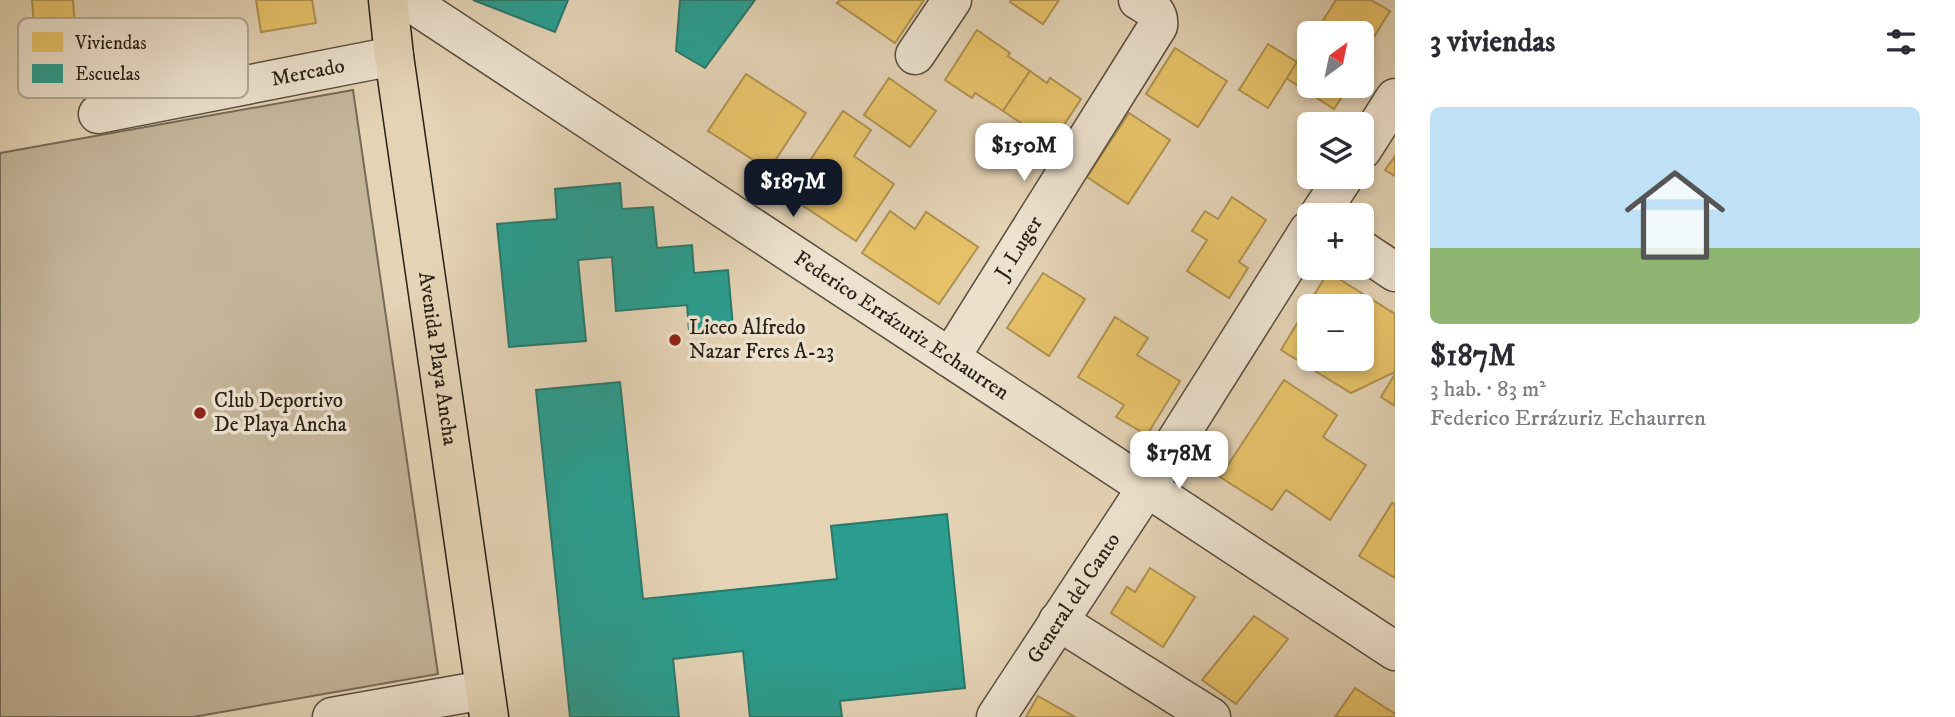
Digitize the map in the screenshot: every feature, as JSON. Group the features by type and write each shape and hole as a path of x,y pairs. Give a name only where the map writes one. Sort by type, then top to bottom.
{"main road":[{"name":"Avenida Playa Ancha","path":"388,0 486,703"}],"street":[{"name":"Federico Errázuriz Echaurren","path":"407,0 1395,650"},
{"path":"915,55 952,0"},
{"name":"J. Luger","path":"950,358 1158,26 1159,18 1155,11 1138,0"},
{"name":"Mercado","path":"248,85 394,56"},
{"name":"Mercado","path":"98,114 180,98"},
{"path":"1374,130 1395,98"},
{"name":"General del Canto","path":"996,717 1147,487 1297,249"},
{"path":"1374,258 1395,272"},
{"path":"1058,621 1211,717"},
{"path":"332,717 486,703"}],"shaded area":[{"name":"Club Deportivo De Playa Ancha","path":"353,90 438,674 193,717 0,717 0,153"}],"building: Viviendas":[{"path":"32,0 73,0 74,18 33,18"},
{"path":"256,0 312,0 316,23 261,32"},
{"path":"840,0 924,0 895,43 837,3"},
{"path":"1059,0 1043,24 1010,2"},
{"path":"1336,0 1371,0 1390,11 1374,37 1374,21 1323,21"},
{"path":"977,30 1030,71 1003,111 975,93 972,98 945,80"},
{"path":"1268,44 1297,62 1268,108 1239,90"},
{"path":"1175,48 1227,81 1198,127 1146,94"},
{"path":"1297,61 1297,85 1286,78"},
{"path":"1030,71 1047,83 1050,78 1081,99 1048,149 1029,136 1033,131 1003,111"},
{"path":"746,74 806,113 769,170 708,131"},
{"path":"889,78 936,111 910,147 864,115"},
{"path":"1317,98 1341,98 1334,109"},
{"path":"843,111 871,130 854,156 894,184 856,241 787,195"},
{"path":"1129,113 1170,140 1128,204 1087,177"},
{"path":"1395,156 1395,176 1385,170"},
{"path":"1232,197 1266,220 1239,262 1248,268 1229,298 1187,271 1207,240 1192,231 1205,211 1218,219"},
{"path":"890,211 915,229 926,212 978,247 939,304 862,253"},
{"path":"1043,273 1085,299 1049,356 1007,328"},
{"path":"1323,280 1341,280 1363,294 1315,294"},
{"path":"1374,301 1395,314 1395,372 1351,393 1315,371 1374,371"},
{"path":"1115,317 1148,338 1137,355 1180,381 1147,435 1116,417 1124,405 1078,377"},
{"path":"1297,323 1297,360 1281,350"},
{"path":"1395,374 1395,406 1381,397"},
{"path":"1284,380 1337,415 1323,437 1366,465 1330,520 1286,490 1272,510 1220,477"},
{"path":"1392,503 1395,504 1395,578 1359,556"},
{"path":"1150,568 1195,597 1163,647 1111,613 1127,587 1135,592"},
{"path":"1254,616 1288,639 1236,704 1202,680"},
{"path":"1355,688 1395,714 1394,717 1335,717"},
{"path":"1038,696 1075,717 1026,717"}],"building: Escuelas":[{"path":"473,0 568,0 555,32"},
{"path":"680,0 755,0 705,68 676,51"},
{"path":"620,183 622,209 653,207 657,248 692,245 694,273 728,270 733,327 689,331 687,305 616,311 612,257 578,260 586,341 509,347 497,224 557,219 555,189"},
{"path":"620,382 643,599 837,579 831,526 947,514 965,688 840,701 842,717 750,717 743,651 673,659 679,717 570,717 536,390"}],"place":[{"name":"Liceo Alfredo Nazar Feres A-23","path":"675,340"},
{"name":"Club Deportivo De Playa Ancha","path":"200,413"}]}
